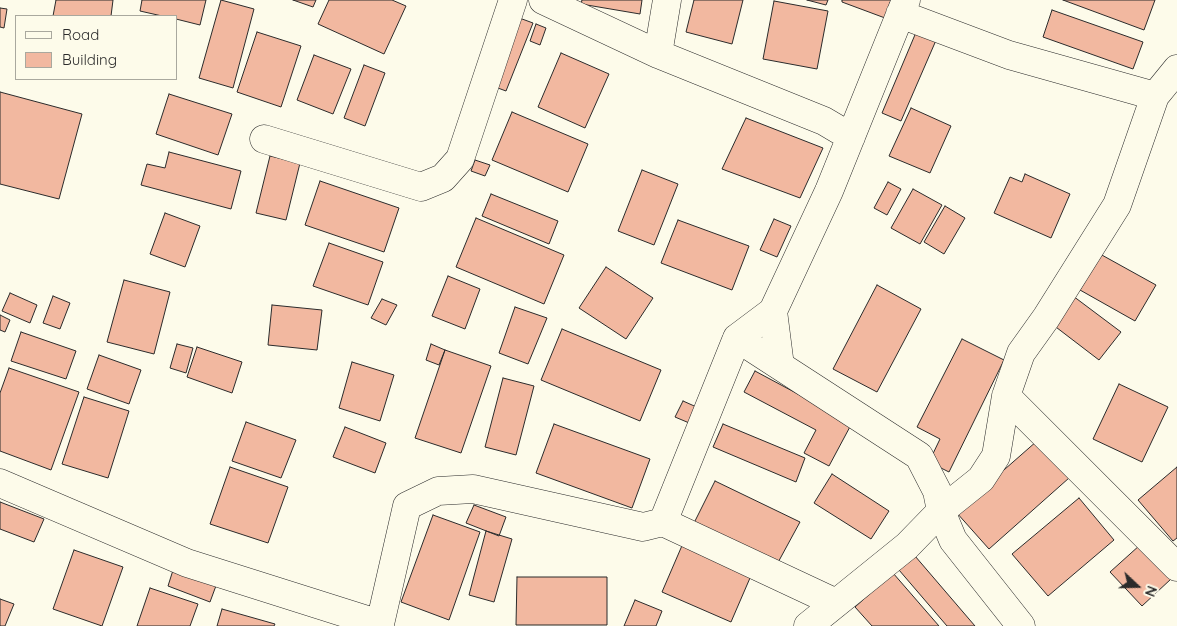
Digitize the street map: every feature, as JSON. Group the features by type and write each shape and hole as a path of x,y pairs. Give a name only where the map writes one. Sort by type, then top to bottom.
{"street":[{"path":"264,139 421,187 444,178 460,159 514,0"},
{"path":"543,0 658,54 824,121 851,138"},
{"path":"658,54 667,0"},
{"path":"663,522 736,338 773,311 851,138 903,7 1009,54 1155,96"},
{"path":"808,626 907,546 941,511 981,479 996,456 1006,396 1021,353 1046,318 1117,205 1155,96 1177,69"},
{"path":"773,311 780,366"},
{"path":"736,338 919,456 937,491 941,511 953,540 1021,626"},
{"path":"1006,396 1177,567"},
{"path":"0,483 187,563 380,624 407,506 438,491 473,489 643,527 663,522 836,603"},
{"path":"907,546 953,540"}],"building":[{"path":"56,0 113,0 111,15 53,15"},
{"path":"142,0 206,0 200,25 178,20 178,15 158,15 140,11"},
{"path":"221,0 254,9 233,88 199,78"},
{"path":"293,0 316,0 313,7"},
{"path":"329,0 392,0 406,6 384,54 318,24"},
{"path":"582,0 642,0 640,14 581,4"},
{"path":"694,0 743,0 732,44 686,32"},
{"path":"807,0 828,0 826,5"},
{"path":"842,0 891,0 885,18 842,2"},
{"path":"1063,0 1155,0 1144,30"},
{"path":"774,1 828,11 817,69 763,59"},
{"path":"0,8 7,9 4,28 0,27"},
{"path":"1052,10 1143,42 1133,69 1043,37"},
{"path":"514,16 533,23 506,91 487,84"},
{"path":"536,24 546,28 540,45 530,41"},
{"path":"917,30 937,38 901,121 882,113"},
{"path":"257,32 301,46 281,107 237,92"},
{"path":"561,53 609,74 585,128 538,107"},
{"path":"314,55 351,69 333,114 297,100"},
{"path":"364,65 385,73 365,126 344,118"},
{"path":"0,92 82,114 59,199 0,184"},
{"path":"169,94 232,114 218,155 156,134"},
{"path":"911,108 951,126 930,173 889,156"},
{"path":"512,112 588,144 568,192 492,160"},
{"path":"746,118 823,148 800,198 722,169"},
{"path":"169,152 241,171 231,209 141,185 147,164 165,168"},
{"path":"270,156 300,163 286,220 256,213"},
{"path":"475,160 490,165 485,176 471,171"},
{"path":"642,170 678,184 654,245 618,231"},
{"path":"1025,174 1070,194 1051,238 994,213 1010,177 1022,182"},
{"path":"320,181 399,208 384,252 305,225"},
{"path":"888,182 901,189 887,215 874,208"},
{"path":"913,189 942,205 920,244 891,228"},
{"path":"491,194 558,221 549,244 482,216"},
{"path":"945,206 965,218 944,254 924,242"},
{"path":"165,213 200,226 185,267 150,254"},
{"path":"476,218 564,255 544,304 456,267"},
{"path":"774,219 791,226 777,257 760,250"},
{"path":"678,220 749,246 732,290 661,263"},
{"path":"329,243 383,262 368,305 313,286"},
{"path":"1100,254 1156,285 1135,321 1080,290"},
{"path":"606,267 653,298 626,339 579,308"},
{"path":"448,276 480,289 465,329 432,316"},
{"path":"124,280 170,292 154,354 107,342"},
{"path":"877,285 921,309 877,392 833,369"},
{"path":"10,293 37,305 30,323 2,311"},
{"path":"1069,293 1121,332 1099,360 1048,321"},
{"path":"53,296 70,303 60,329 43,323"},
{"path":"382,299 397,305 386,325 371,318"},
{"path":"272,305 322,310 317,350 268,345"},
{"path":"515,307 547,318 528,364 499,353"},
{"path":"0,315 10,320 5,332 0,330"},
{"path":"562,329 661,370 640,421 541,380"},
{"path":"21,332 76,351 66,379 11,361"},
{"path":"962,339 1004,360 949,472 929,462 940,439 917,427"},
{"path":"177,344 193,348 186,373 170,368"},
{"path":"431,344 445,350 439,365 426,360"},
{"path":"197,347 242,362 232,393 187,377"},
{"path":"445,350 491,366 461,453 415,438"},
{"path":"99,355 141,370 129,404 87,389"},
{"path":"352,362 394,375 380,421 339,408"},
{"path":"9,368 79,392 51,470 0,451 0,393"},
{"path":"755,371 852,423 829,466 804,453 816,430 744,392"},
{"path":"503,378 534,386 516,455 485,447"},
{"path":"1119,384 1168,407 1142,462 1093,439"},
{"path":"84,397 129,411 108,478 62,464"},
{"path":"683,401 701,409 694,425 675,417"},
{"path":"246,422 296,440 281,478 232,461"},
{"path":"554,424 650,459 632,508 536,473"},
{"path":"723,424 805,458 796,482 713,447"},
{"path":"345,427 386,443 375,473 333,457"},
{"path":"1037,441 1069,478 989,549 956,512"},
{"path":"230,467 288,487 268,543 210,524"},
{"path":"1177,467 1177,538 1173,541 1138,500"},
{"path":"832,474 889,511 871,539 814,503"},
{"path":"715,481 800,522 775,568 692,527"},
{"path":"1079,498 1114,540 1048,596 1012,554"},
{"path":"0,502 44,519 34,542 0,529"},
{"path":"474,505 506,517 499,536 466,523"},
{"path":"433,515 480,532 449,620 401,602"},
{"path":"486,531 512,539 494,602 469,595"},
{"path":"684,541 753,571 731,622 662,592"},
{"path":"1140,545 1171,579 1142,606 1110,572"},
{"path":"74,550 123,567 102,626 53,609"},
{"path":"915,556 975,626 947,626 899,570"},
{"path":"174,567 217,583 210,602 168,586"},
{"path":"893,573 939,626 872,626 855,607"},
{"path":"517,577 607,577 607,625 516,625"},
{"path":"150,588 198,604 190,626 137,626"},
{"path":"0,599 14,604 5,626 0,626"},
{"path":"635,600 662,611 656,626 624,626"},
{"path":"222,609 275,624 274,626 217,626"}]}
